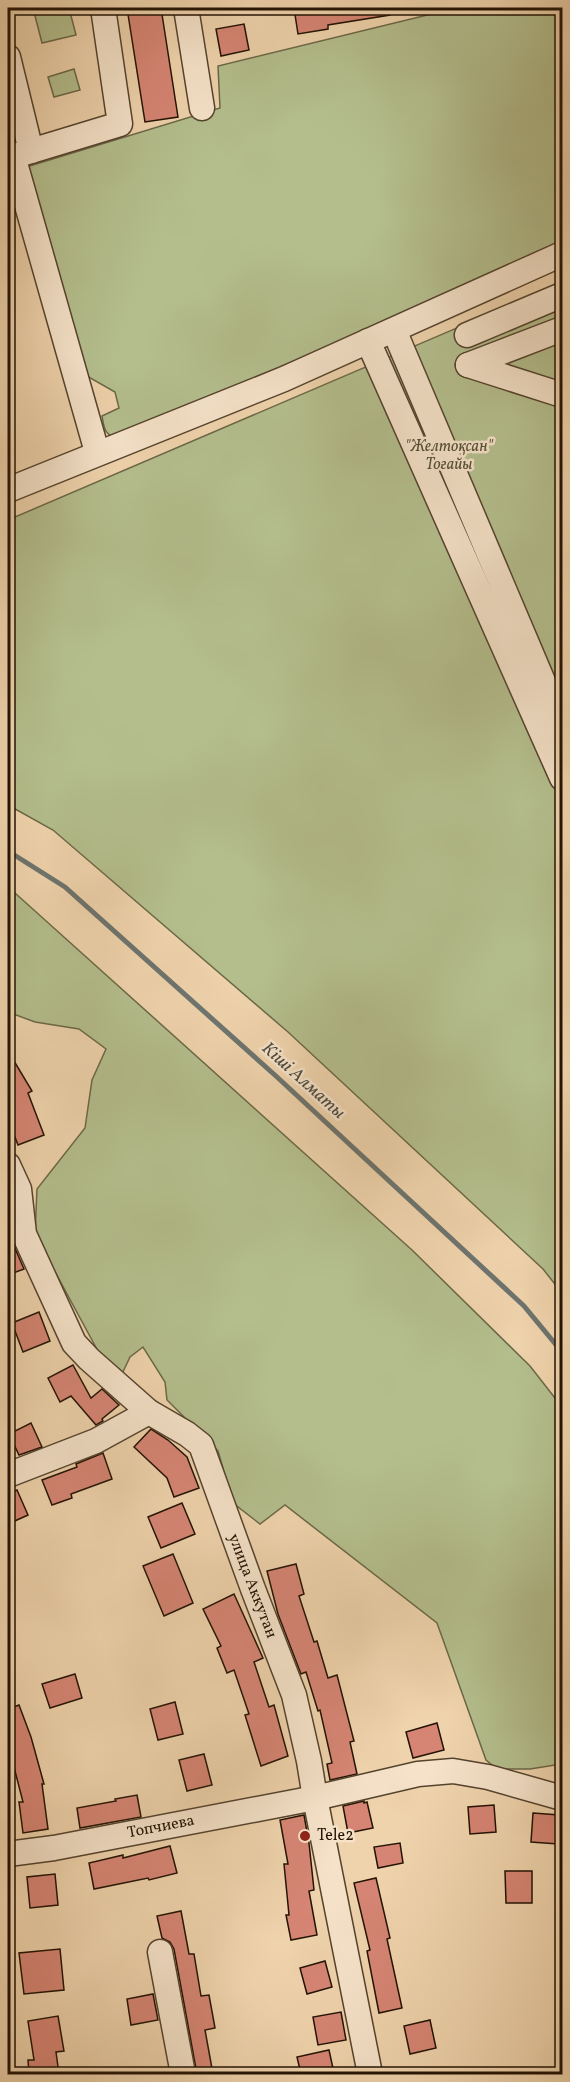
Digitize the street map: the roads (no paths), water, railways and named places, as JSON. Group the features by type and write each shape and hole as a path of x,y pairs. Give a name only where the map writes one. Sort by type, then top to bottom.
{"street":[{"path":"17,155 120,124 103,8"},
{"path":"186,8 202,108"},
{"path":"8,57 17,155 97,452"},
{"path":"8,490 97,452 284,379 562,254"},
{"path":"467,335 562,295"},
{"path":"562,329 468,365 562,395"},
{"path":"393,330 562,726"},
{"path":"368,341 562,778"},
{"name":"улица Аккутан","path":"8,1165 19,1189 24,1234 74,1343 149,1412 201,1445 294,1695 370,2074"},
{"path":"8,1475 96,1441 149,1412"},
{"name":"Топчиева","path":"8,1854 54,1848 315,1798 418,1774 453,1771 488,1776 562,1798"},
{"path":"160,1952 183,2074"}],"waterway":[{"name":"Кіші Алматы","path":"8,851 65,887 277,1077 524,1306 562,1352"}],"place":[{"name":"Tele2","path":"305,1836"}],"park label":[{"name":"\"Желтоқсан\" Тоғайы","path":"449,456"}]}
